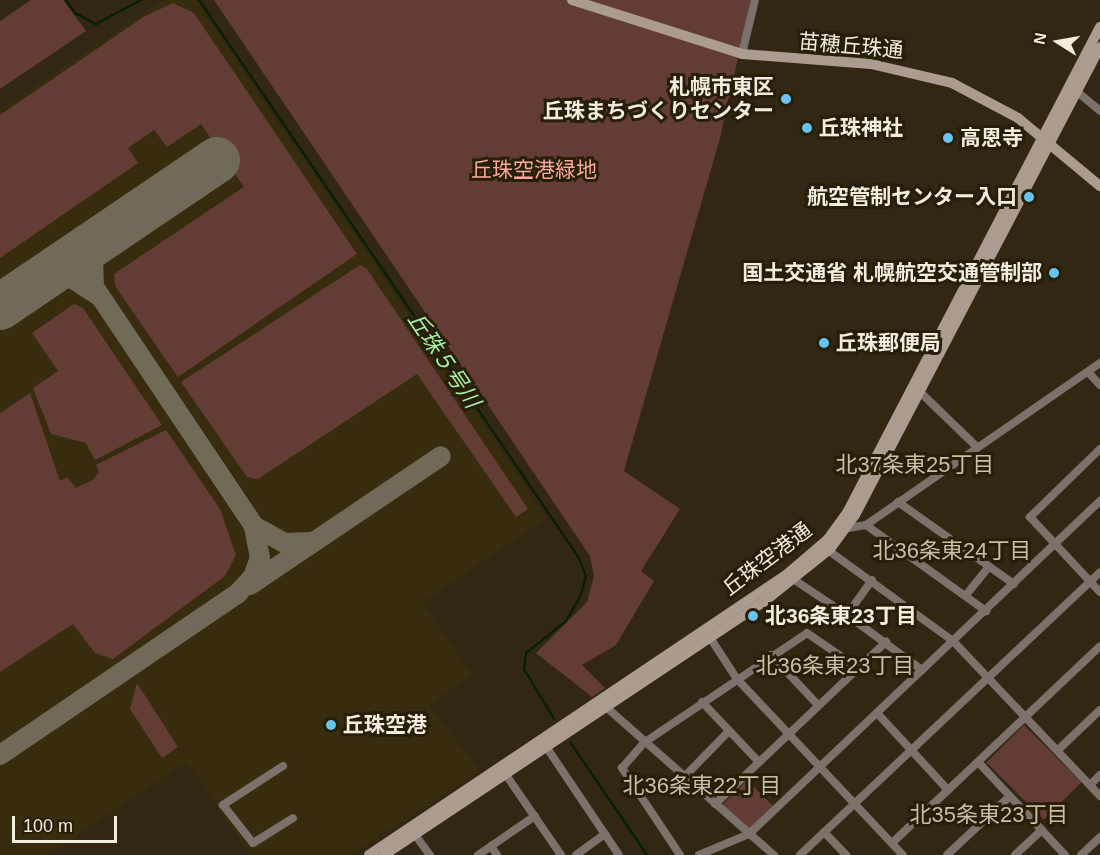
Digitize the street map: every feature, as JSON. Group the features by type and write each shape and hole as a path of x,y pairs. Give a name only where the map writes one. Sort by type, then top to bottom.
{"main road":[{"name":"苗穂丘珠通","path":"572,0 742,54 871,64 934,77 997,105 1047,140 1100,186"},
{"name":"丘珠空港通","path":"369,855 412,831 707,634 790,577 826,548 841,529 920,392 1073,89 1100,27"},
{"name":"丘珠空港通","path":"1073,89 1100,47"},
{"name":"丘珠空港通","path":"841,529 1047,140"},
{"name":"丘珠空港通","path":"503,770 547,748 707,634"},
{"name":"丘珠空港通","path":"384,855 412,831"}],"street":[{"path":"742,54 755,0"},
{"path":"1073,89 1100,111"},
{"path":"841,529 866,525 1100,363"},
{"path":"1088,372 1100,385"},
{"path":"920,392 977,447"},
{"path":"1100,449 1030,517 1100,592"},
{"path":"699,855 749,834 986,611 1054,542 1100,501"},
{"path":"898,502 1014,584"},
{"path":"866,525 986,611"},
{"path":"826,548 953,641 1100,795"},
{"path":"966,595 989,567"},
{"path":"800,855 1100,572"},
{"path":"790,577 886,642 922,670"},
{"path":"847,615 872,580"},
{"path":"680,855 622,768 645,742 771,655 807,633 858,668"},
{"path":"707,634 737,679 903,855"},
{"path":"714,804 886,642"},
{"path":"892,843 1100,646"},
{"path":"771,655 819,705"},
{"path":"702,702 759,762"},
{"path":"606,707 774,855"},
{"path":"1058,750 1100,710"},
{"path":"877,713 948,790"},
{"path":"684,777 729,731"},
{"path":"547,748 619,855"},
{"path":"978,762 1065,855"},
{"path":"283,766 223,805 253,843 293,818"},
{"path":"503,770 561,855"},
{"path":"1090,785 1100,775"},
{"path":"947,855 1010,796"},
{"path":"478,855 535,816"},
{"path":"1015,855 1042,830"},
{"path":"412,831 430,855"},
{"path":"824,832 846,855"},
{"path":"576,855 605,834"},
{"path":"1081,855 1100,837"},
{"path":"491,846 497,855"}],"shaded area":[{"path":"164,0 195,0 547,518 422,603 473,675 429,705 480,771 351,855 250,855 187,762 47,855 0,855 0,110"}],"green space":[{"path":"31,0 63,0 86,31 0,89 0,21"},
{"name":"丘珠空港緑地","path":"214,0 751,0 720,138 624,471 680,509 641,571 654,581 616,645 582,665 605,688 592,697 536,653 587,602 594,576 590,556"},
{"path":"173,3 194,13 357,254 178,377 115,286 114,274 244,187 201,124 167,147 154,130 128,148 138,163 0,258 0,115 145,16"},
{"path":"360,265 367,269 528,509 516,517 417,374 258,479 247,477 181,382"},
{"path":"74,304 83,308 162,425 95,460 86,443 51,434 33,388 58,371 32,333"},
{"path":"30,393 60,481 67,477 76,488 93,480 99,472 96,465 166,430 220,509 236,555 225,576 113,659 95,653 73,624 0,672 0,413"},
{"path":"137,683 178,747 162,758 130,709"},
{"path":"1024,725 1081,782 1044,820 987,762"},
{"path":"747,780 773,806 748,832 722,805"}],"waterway":[{"name":"丘珠５号川","path":"66,0 75,13 96,24 141,0"},
{"name":"丘珠５号川","path":"199,0 579,558 586,576 581,595 566,621 526,653 524,669 554,719"},
{"name":"丘珠５号川","path":"570,742 647,855"}],"taxiway":[{"path":"0,755 238,593 253,577 260,558 254,526 94,287 93,258 109,233"},
{"path":"33,284 70,277 99,296"},
{"path":"250,585 441,456"},
{"path":"254,526 285,543 312,542"}],"runway":[{"path":"0,307 217,160"}],"place":[{"name":"札幌市東区 丘珠まちづくりセンター","path":"786,99"},
{"name":"丘珠神社","path":"807,128"},
{"name":"高恩寺","path":"948,138"},
{"name":"航空管制センター入口","path":"1029,197"},
{"name":"国土交通省 札幌航空交通管制部","path":"1054,273"},
{"name":"丘珠郵便局","path":"824,343"},
{"name":"北36条東23丁目","path":"753,616"},
{"name":"丘珠空港","path":"331,725"}],"district":[{"name":"北37条東25丁目","path":"915,465"},
{"name":"北36条東24丁目","path":"952,551"},
{"name":"北36条東23丁目","path":"835,666"},
{"name":"北36条東22丁目","path":"702,786"},
{"name":"北35条東23丁目","path":"989,815"}]}
